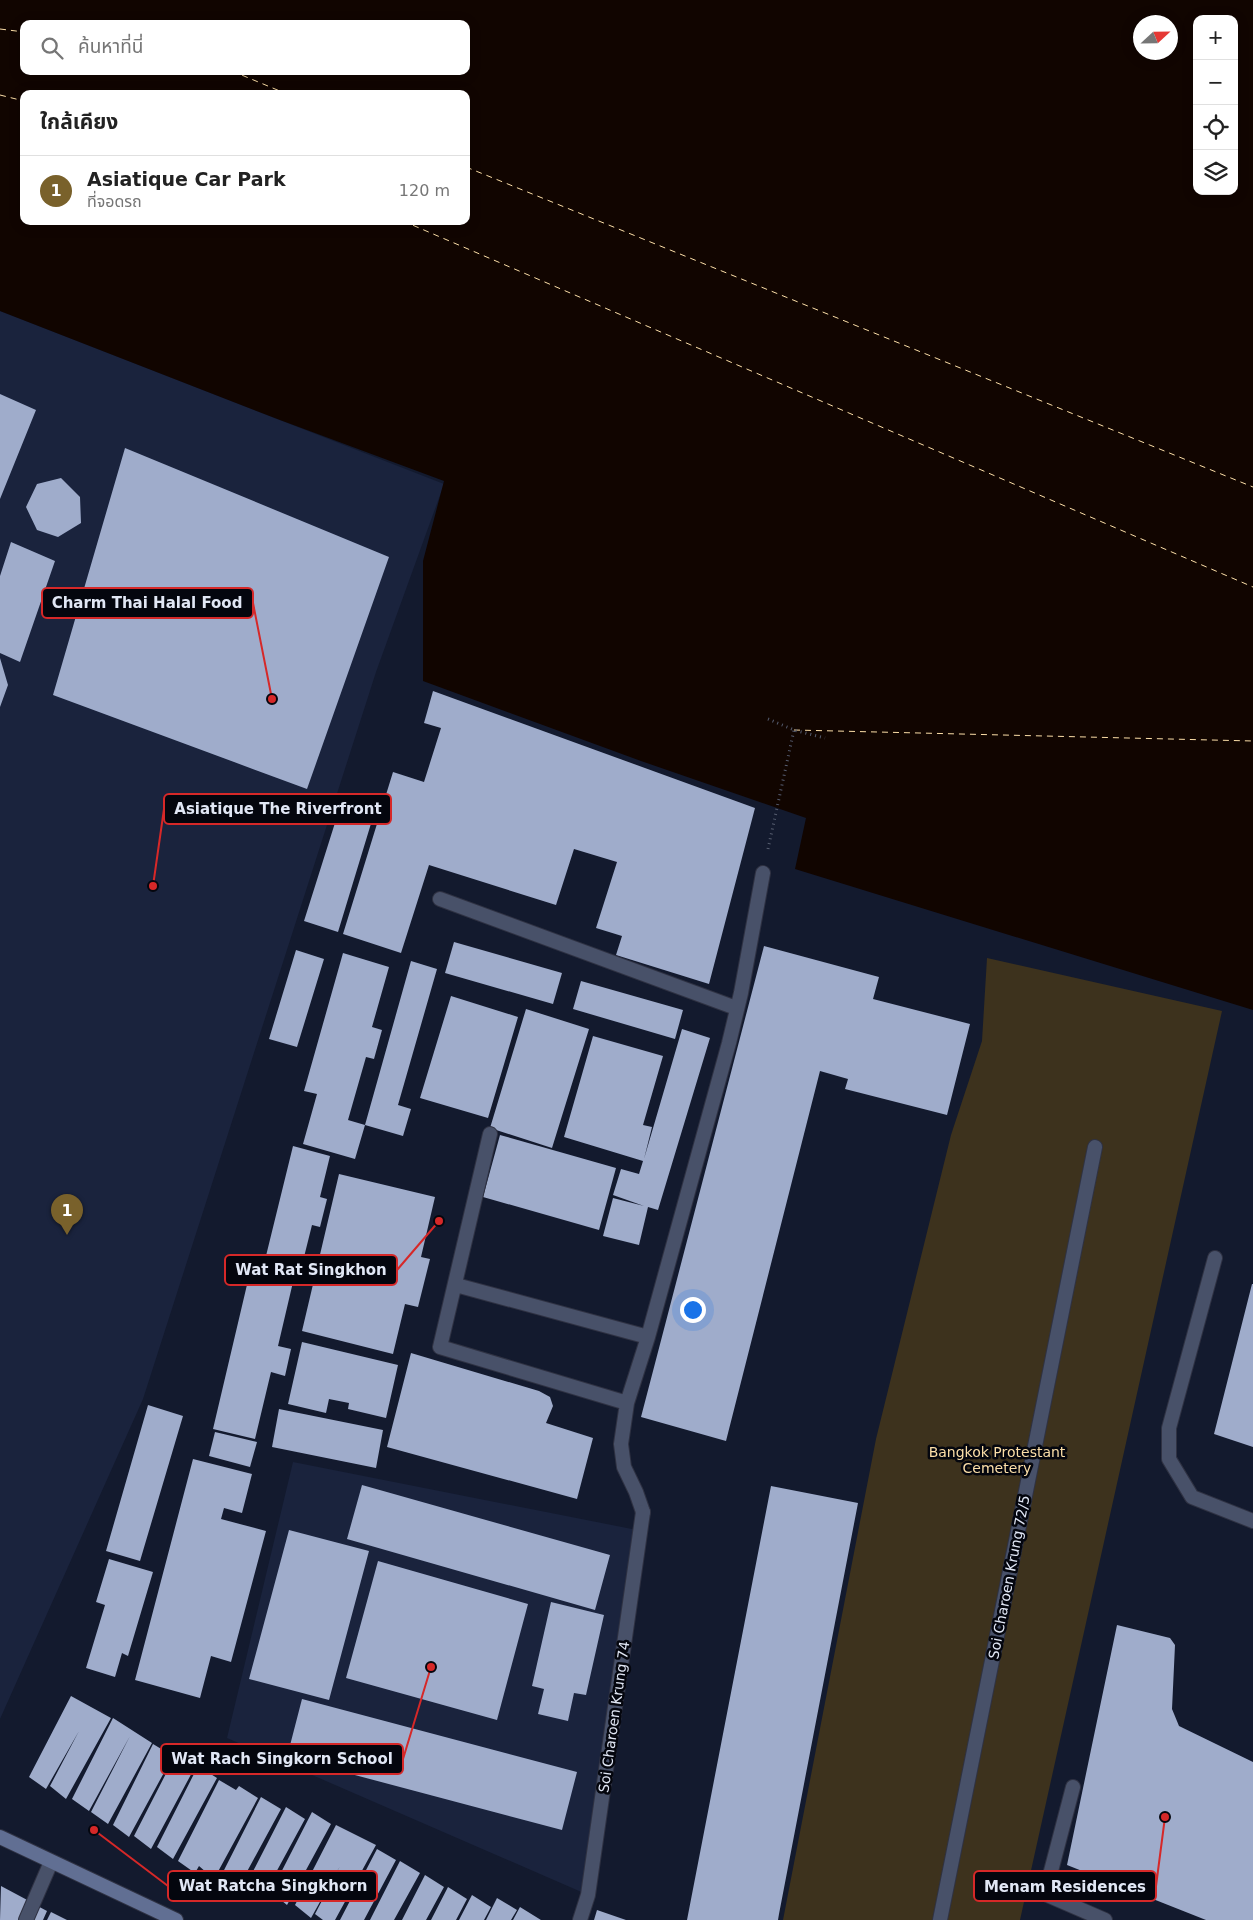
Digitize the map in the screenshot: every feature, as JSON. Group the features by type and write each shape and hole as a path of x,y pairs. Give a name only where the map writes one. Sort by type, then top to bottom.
{"main road":[{"path":"0,1837 176,1920"}],"street":[{"path":"490,1134 456,1285 439,1345 442,1348 627,1404 648,1337 729,1043 741,993 763,873"},
{"path":"440,899 736,1008"},
{"name":"Soi Charoen Krung 72/5","path":"940,1920 1095,1147"},
{"path":"1215,1258 1169,1428 1169,1459 1192,1497 1253,1521"},
{"path":"456,1285 648,1337"},
{"name":"Soi Charoen Krung 74","path":"580,1920 588,1895 643,1512 624,1467 621,1444 627,1404"},
{"path":"1073,1787 1045,1894 1105,1920"},
{"path":"26,1920 51,1862"}],"path":[{"path":"768,719 794,730 824,738"},
{"path":"763,873 794,730"}],"shaded area":[{"path":"0,0 1253,0 1253,1010 795,869 806,818 641,761 423,681 423,561 444,481 280,420 0,311"},
{"path":"0,311 444,484 376,672 143,1399 0,1719"},
{"path":"293,1462 637,1530 586,1894 227,1738"}],"green space":[{"name":"Bangkok Protestant Cemetery","path":"987,958 1222,1011 1020,1920 783,1920 876,1439 951,1135 982,1041"}],"building":[{"path":"0,394 36,410 0,499"},
{"path":"125,448 389,557 307,789 53,695"},
{"path":"61,478 80,497 81,523 58,537 37,530 26,507 37,484"},
{"path":"11,542 55,561 20,662 0,653 0,576"},
{"path":"0,658 8,685 0,707"},
{"path":"433,691 755,808 709,984 616,955 622,936 596,928 617,862 574,849 556,905 429,865 401,953 343,934 393,772 424,782 441,728 424,723"},
{"path":"340,807 373,817 338,932 304,921"},
{"path":"454,942 562,973 553,1004 445,973"},
{"path":"764,946 879,977 873,999 970,1024 947,1115 845,1089 848,1079 820,1071 726,1441 641,1417"},
{"path":"296,950 324,959 297,1047 269,1039"},
{"path":"343,953 389,967 372,1027 382,1030 374,1059 366,1057 348,1120 365,1125 355,1159 303,1144 317,1094 304,1091"},
{"path":"411,961 437,969 398,1105 411,1109 403,1136 365,1125"},
{"path":"581,981 683,1010 675,1039 573,1009"},
{"path":"451,996 518,1017 488,1118 420,1098"},
{"path":"526,1009 589,1029 552,1148 490,1128"},
{"path":"682,1029 710,1038 658,1210 648,1207 639,1245 603,1236 613,1198 644,1206 613,1195 621,1169 639,1174 643,1161 564,1137 593,1036 663,1056 643,1125 652,1127 644,1159"},
{"path":"500,1135 616,1168 599,1230 483,1197"},
{"path":"293,1146 330,1156 320,1197 327,1199 320,1227 312,1225 300,1273 264,1264"},
{"path":"339,1174 435,1197 421,1257 430,1259 418,1307 405,1304 393,1354 302,1331"},
{"path":"250,1272 293,1282 278,1346 291,1349 285,1376 271,1372 255,1439 213,1429"},
{"path":"1253,1284 1253,1447 1214,1434"},
{"path":"302,1342 398,1365 386,1418 348,1409 349,1403 329,1399 326,1413 288,1404"},
{"path":"411,1353 539,1391 550,1397 553,1406 546,1423 593,1438 577,1499 387,1447"},
{"path":"148,1405 183,1416 140,1561 106,1551"},
{"path":"279,1409 383,1430 376,1468 272,1447"},
{"path":"215,1432 257,1442 250,1467 209,1456"},
{"path":"193,1459 252,1474 242,1513 224,1508 221,1519 266,1531 231,1662 211,1656 200,1698 135,1680"},
{"path":"362,1485 610,1555 595,1610 347,1539"},
{"path":"771,1486 858,1503 778,1920 687,1920"},
{"path":"289,1530 369,1551 329,1700 249,1679"},
{"path":"109,1559 153,1572 128,1656 122,1653 115,1677 86,1668 105,1605 96,1602"},
{"path":"378,1561 528,1604 497,1720 346,1678"},
{"path":"551,1602 604,1615 586,1695 574,1693 568,1721 538,1714 544,1689 532,1686"},
{"path":"1117,1625 1170,1638 1175,1645 1172,1709 1179,1726 1253,1762 1253,1920 1206,1920 1067,1865"},
{"path":"71,1696 111,1718 66,1799 50,1786 79,1731 46,1789 29,1777"},
{"path":"302,1699 577,1772 562,1830 287,1757"},
{"path":"113,1718 152,1743 108,1824 91,1812 130,1736 89,1811 72,1799"},
{"path":"153,1744 173,1756 129,1837 113,1825"},
{"path":"175,1756 195,1767 151,1849 134,1836"},
{"path":"198,1766 217,1778 173,1859 157,1847"},
{"path":"219,1780 236,1790 239,1786 258,1798 214,1879 199,1866 195,1873 178,1861"},
{"path":"261,1797 281,1809 237,1890 220,1878"},
{"path":"286,1807 305,1819 261,1900 245,1887"},
{"path":"312,1812 331,1824 287,1905 271,1892"},
{"path":"336,1825 376,1845 335,1920 323,1920 315,1914 340,1866 311,1918 295,1905"},
{"path":"377,1849 396,1860 364,1920 340,1920"},
{"path":"400,1861 420,1873 394,1920 370,1920"},
{"path":"425,1875 444,1887 426,1920 402,1920"},
{"path":"1,1886 31,1902 23,1920 0,1920"},
{"path":"448,1887 467,1899 456,1920 431,1920"},
{"path":"472,1895 491,1907 484,1920 459,1920"},
{"path":"497,1898 517,1910 511,1920 486,1920"},
{"path":"32,1903 47,1911 43,1920 24,1920"},
{"path":"520,1907 541,1920 513,1920"},
{"path":"597,1910 626,1920 594,1920"},
{"path":"51,1912 67,1920 47,1920"}],"ferry route":[{"path":"0,29 20,32"},
{"path":"242,75 277,90"},
{"path":"0,95 20,100"},
{"path":"470,169 1253,487"},
{"path":"412,225 1253,587"},
{"path":"794,730 1253,741"}],"place":[{"name":"Charm Thai Halal Food","path":"272,699"},
{"name":"Asiatique The Riverfront","path":"153,886"},
{"name":"Wat Rat Singkhon","path":"439,1221"},
{"name":"Asiatique Car Park","path":"67,1235"},
{"name":"Wat Rach Singkorn School","path":"431,1667"},
{"name":"Menam Residences","path":"1165,1817"},
{"name":"Wat Ratcha Singkhorn","path":"94,1830"}]}
